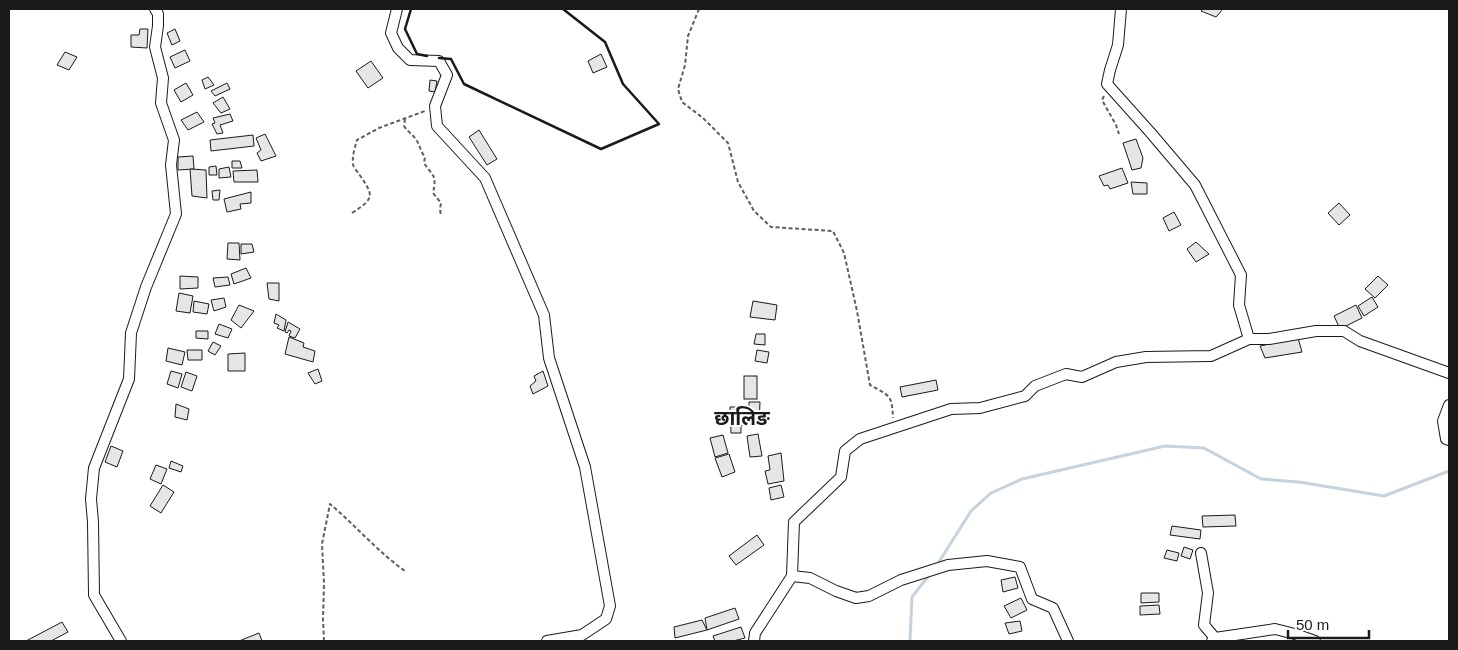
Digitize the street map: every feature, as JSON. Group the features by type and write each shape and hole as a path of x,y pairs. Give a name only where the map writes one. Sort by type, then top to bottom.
{"street":[{"path":"121,641 94,595 91,499 94,468 129,379 131,333 146,287 176,214 172,165 174,140 161,103 163,78 155,47 158,26 156,9"},
{"path":"397,9 391,33 398,48 410,60 440,61 447,75 435,106 437,126 485,178 544,315 549,358 585,467 610,606 606,619 582,635 548,641"},
{"path":"1120,9 1118,45 1107,84 1195,185 1241,275 1239,305 1250,339"},
{"path":"754,641 755,633 792,576 794,522 841,477 844,451 860,439 951,409 980,408 1025,396 1035,386 1066,374 1082,376 1116,362 1146,356 1211,356 1250,339 1270,339 1316,331 1344,331 1360,341 1449,373"},
{"path":"1449,406 1444,421 1446,439 1449,440"},
{"path":"1201,553 1208,593 1204,625 1214,640 1275,629 1315,641"},
{"path":"792,576 810,578 836,592 856,598 869,596 901,580 948,565 987,561 1020,567 1032,599 1053,608 1068,641"}],"path":[{"path":"699,9 688,36 685,65 678,88 682,102 703,118 728,143 738,182 754,211 771,227 834,231 844,253 857,311 870,385 888,395 893,405 894,428"},
{"path":"1107,84 1102,100 1119,134"},
{"path":"352,213 368,202 370,195 368,188 353,165 357,140 378,128 425,111 435,111"},
{"path":"405,119 404,126 415,137 425,157 424,163 431,170 434,177 433,193 441,203 441,216"},
{"path":"324,641 322,544 330,504 347,518 387,558 405,571"}],"building":[{"path":"1203,9 1223,9 1216,17 1201,11"},
{"path":"140,29 148,29 147,48 131,47 131,35 139,35"},
{"path":"175,29 180,41 172,45 167,33"},
{"path":"185,50 190,61 175,68 170,57"},
{"path":"65,52 77,57 69,70 57,65"},
{"path":"601,54 607,67 593,73 588,61"},
{"path":"371,61 383,78 368,88 356,71"},
{"path":"208,77 214,85 205,89 202,80"},
{"path":"430,80 437,81 435,92 429,91"},
{"path":"186,83 193,95 181,102 174,90"},
{"path":"227,83 230,89 215,96 211,91"},
{"path":"223,97 230,109 221,113 213,103"},
{"path":"197,112 204,122 188,130 181,120"},
{"path":"230,114 233,121 220,125 223,133 217,134 212,124 215,123 213,118"},
{"path":"479,130 497,159 487,165 469,137"},
{"path":"265,134 276,156 261,161 257,153 261,150 256,138"},
{"path":"253,135 254,146 211,151 210,140"},
{"path":"1136,139 1143,158 1141,168 1132,170 1123,143"},
{"path":"193,156 194,169 178,170 178,157"},
{"path":"232,161 240,161 242,168 232,168"},
{"path":"216,166 217,175 209,175 209,167"},
{"path":"229,167 231,177 219,178 219,169"},
{"path":"1122,168 1128,183 1110,189 1108,185 1104,186 1099,176"},
{"path":"190,169 206,170 207,198 192,196"},
{"path":"257,170 258,182 234,182 233,171"},
{"path":"1131,182 1147,183 1147,194 1133,194"},
{"path":"220,190 219,200 213,200 212,191"},
{"path":"251,192 251,203 240,204 241,209 227,212 224,199"},
{"path":"1339,203 1350,215 1339,225 1328,213"},
{"path":"1174,212 1181,225 1169,231 1163,218"},
{"path":"1196,242 1209,254 1196,262 1187,249"},
{"path":"228,243 239,243 240,260 227,259"},
{"path":"241,244 252,244 254,252 241,254"},
{"path":"246,268 251,278 234,284 231,274"},
{"path":"180,276 198,277 198,288 180,289"},
{"path":"1378,276 1388,285 1375,298 1365,289"},
{"path":"228,277 230,285 215,287 213,278"},
{"path":"267,283 279,283 279,301 269,299"},
{"path":"179,293 193,296 190,313 176,311"},
{"path":"1372,297 1378,307 1364,316 1358,306"},
{"path":"224,298 226,307 214,311 211,300"},
{"path":"194,301 209,304 207,314 193,312"},
{"path":"753,301 777,305 775,320 750,317"},
{"path":"239,305 254,311 241,328 231,320"},
{"path":"1356,305 1362,318 1340,329 1334,316"},
{"path":"276,314 286,320 284,331 277,328 279,325 274,323"},
{"path":"288,322 300,329 295,338 289,336 291,331 285,332"},
{"path":"219,324 232,329 228,338 215,334"},
{"path":"196,331 208,331 208,339 196,338"},
{"path":"756,334 765,334 765,345 754,344"},
{"path":"289,337 304,343 303,347 315,351 313,362 285,354"},
{"path":"1298,338 1302,352 1265,358 1260,346"},
{"path":"213,342 221,346 215,355 208,351"},
{"path":"168,348 185,352 182,365 166,361"},
{"path":"187,350 202,350 202,360 188,360"},
{"path":"757,350 769,352 767,363 755,361"},
{"path":"245,353 245,371 228,371 228,354"},
{"path":"318,369 322,381 315,384 308,373"},
{"path":"171,371 182,374 178,388 167,384"},
{"path":"543,371 548,386 533,394 530,386 536,381 534,376"},
{"path":"186,372 197,376 192,391 181,387"},
{"path":"744,376 757,376 757,399 744,399"},
{"path":"936,380 938,390 902,397 900,387"},
{"path":"749,402 760,402 759,424 749,424"},
{"path":"176,404 189,409 187,420 175,417"},
{"path":"730,407 744,407 745,425 741,425 741,433 731,433"},
{"path":"758,434 762,456 750,457 747,436"},
{"path":"723,435 728,453 715,457 710,438"},
{"path":"111,446 123,451 117,467 105,462"},
{"path":"781,453 784,481 768,484 765,471 770,470 768,456"},
{"path":"729,454 735,472 722,477 715,458"},
{"path":"171,461 183,466 181,472 169,468"},
{"path":"156,465 167,469 161,484 150,479"},
{"path":"163,485 174,492 161,513 150,506"},
{"path":"781,485 784,497 771,500 769,488"},
{"path":"1235,515 1236,526 1203,527 1202,516"},
{"path":"1172,526 1201,530 1200,539 1170,535"},
{"path":"757,535 764,545 736,565 729,556"},
{"path":"1184,547 1193,550 1190,559 1181,556"},
{"path":"1167,550 1179,553 1177,561 1164,558"},
{"path":"1015,577 1018,588 1003,592 1001,580"},
{"path":"1141,593 1159,593 1159,602 1141,603"},
{"path":"1021,598 1027,610 1011,618 1004,606"},
{"path":"1159,605 1160,614 1140,615 1140,606"},
{"path":"735,608 739,619 707,630 705,618"},
{"path":"702,620 707,630 675,638 674,627"},
{"path":"1020,621 1022,631 1009,634 1005,623"},
{"path":"62,622 68,632 51,641 26,641"},
{"path":"741,627 745,638 733,641 715,641 713,636"},
{"path":"259,633 262,641 239,641"}],"waterway":[{"path":"937,565 971,511 991,493 1022,479 1165,446 1204,448 1261,479 1299,482 1384,496 1449,471"},
{"path":"910,641 912,597 930,574"}],"wall":[{"path":"411,9 405,29 417,54 427,56"},
{"path":"439,58 451,59 464,84 601,149 659,124 623,84 605,42 563,9"}],"district":[{"name":"छालिङ","path":"742,418"}]}
